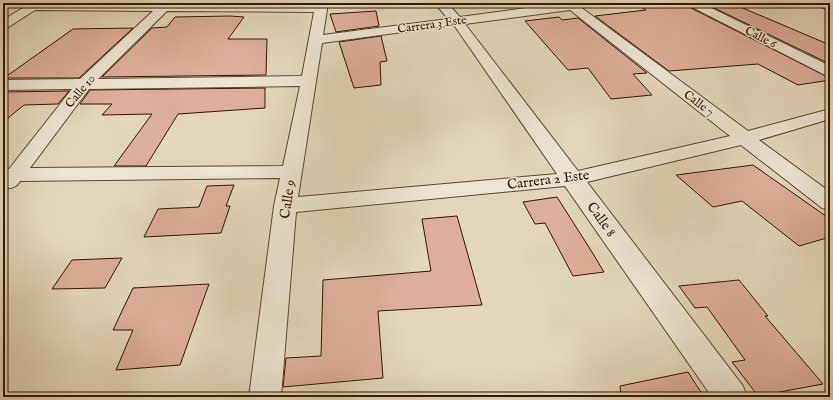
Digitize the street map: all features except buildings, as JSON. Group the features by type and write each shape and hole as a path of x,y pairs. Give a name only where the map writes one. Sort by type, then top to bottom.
{"street":[{"name":"Calle 8","path":"441,3 457,21 731,397"},
{"name":"Calle 6","path":"692,3 830,72"},
{"path":"819,3 830,7"},
{"name":"Carrera 3 Este","path":"315,40 570,4"},
{"name":"Calle 7","path":"570,4 830,203"},
{"path":"3,25 36,5 322,6"},
{"name":"Calle 10","path":"7,180 84,84 166,6"},
{"name":"Calle 9","path":"265,397 284,206 309,81 322,6"},
{"path":"3,85 309,81"},
{"name":"Carrera 2 Este","path":"284,206 573,179 745,138 830,114"},
{"path":"7,180 291,172"}]}
